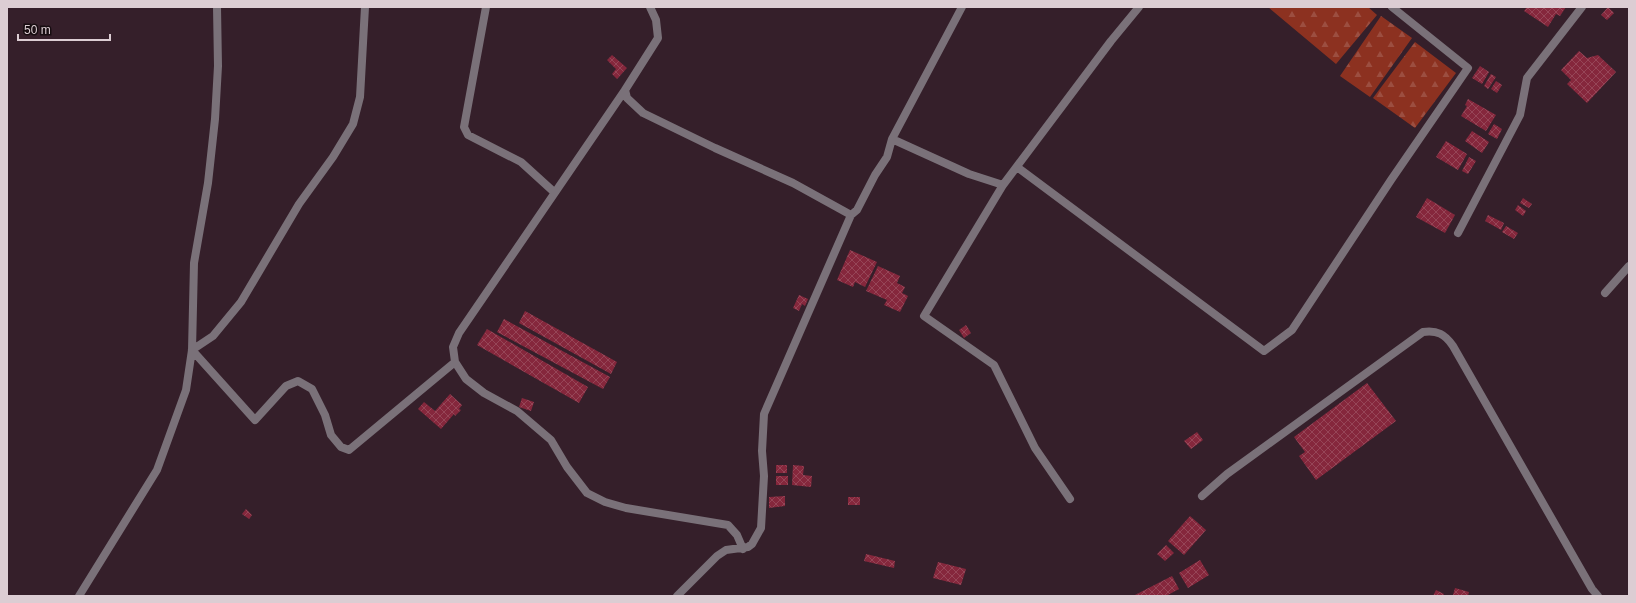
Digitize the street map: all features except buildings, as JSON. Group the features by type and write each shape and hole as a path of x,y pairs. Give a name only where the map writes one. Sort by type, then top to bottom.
{"street":[{"path":"79,596 157,470 186,390 192,350 194,263 208,183 216,119 218,66 217,7"},
{"path":"192,350 213,336 241,302 299,204 333,157 353,124 360,97 364,7"},
{"path":"486,7 464,127 468,135 520,162 554,192"},
{"path":"650,7 656,20 658,38 625,90 459,333 453,347 455,362 466,379 484,392 517,411 551,440 566,467 587,492 605,502 626,508 728,525 738,535 743,549"},
{"path":"677,596 717,556 726,550 743,549 752,544 761,528 764,476 762,451 764,414 852,215 857,210 875,175 887,157 892,139 962,7"},
{"path":"1070,499 1035,448 994,364 924,316 1003,185 1111,41 1139,7"},
{"path":"1017,167 1264,351 1292,330 1391,180 1468,68 1392,7"},
{"path":"1458,233 1520,114 1527,78 1582,7"},
{"path":"625,90 627,98 643,113 715,148 794,183 852,215"},
{"path":"892,139 969,174 1003,185"},
{"path":"1605,293 1629,266"},
{"path":"1202,496 1227,474 1423,332 1435,330 1448,339 1453,346 1592,589 1598,596"},
{"path":"192,350 255,420 286,386 298,381 312,389 325,415 331,435 341,447 349,450 455,362"}],"green space":[{"path":"1268,7 1368,7 1377,15 1336,64"},
{"path":"1381,16 1412,38 1370,97 1340,76"},
{"path":"1415,42 1456,73 1415,128 1373,98"}]}
